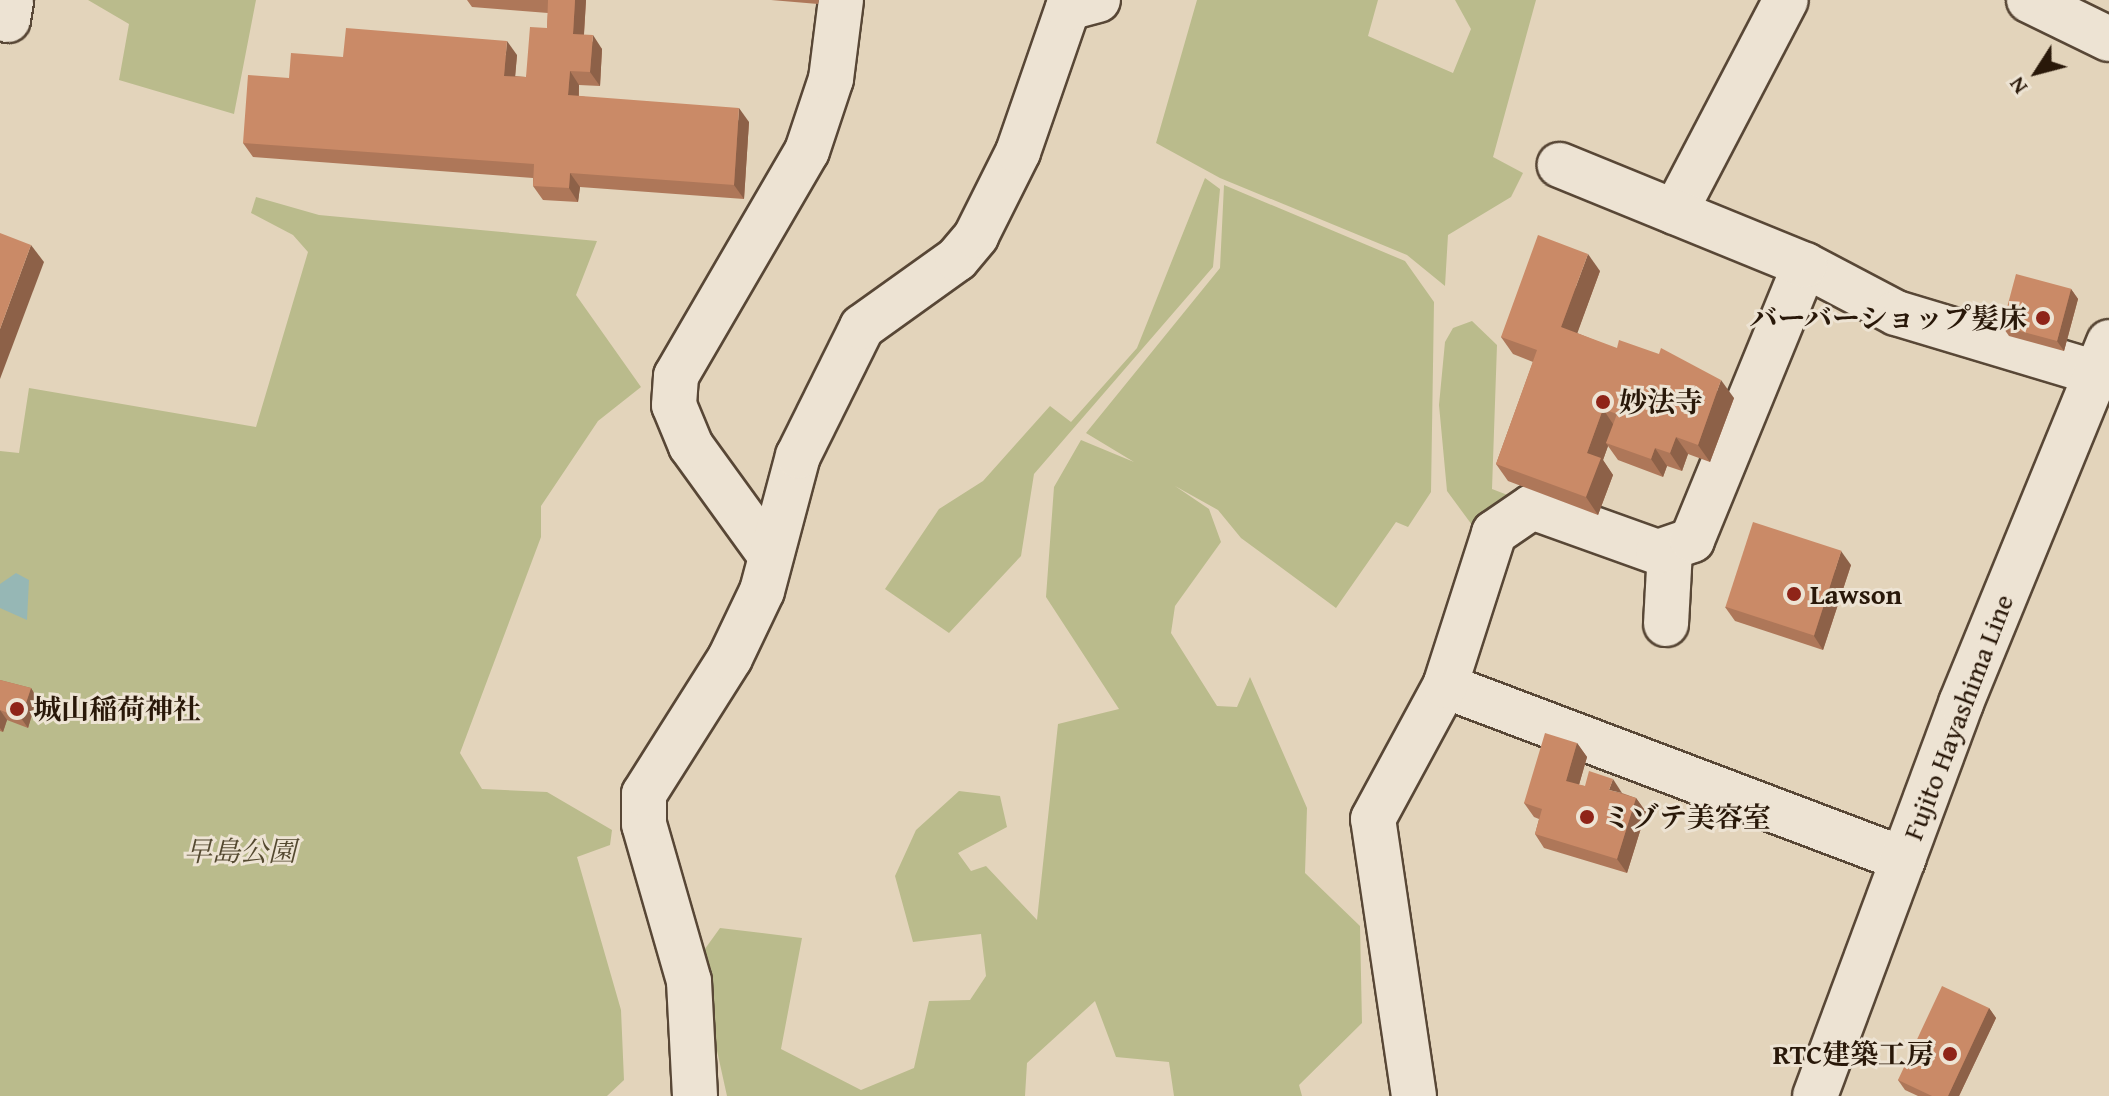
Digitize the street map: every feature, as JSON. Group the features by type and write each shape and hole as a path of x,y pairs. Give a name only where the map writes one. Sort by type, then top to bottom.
{"street":[{"path":"770,555 691,446 674,405 676,376 807,151 831,79 841,0"},
{"path":"695,1096 689,981 644,824 644,794 730,658 770,555 798,456 862,327 957,259 976,236 1018,152 1068,8 1098,0"},
{"path":"1675,212 1786,0"},
{"path":"2029,0 2109,39"},
{"path":"1560,165 1805,265 1896,313 2102,357"},
{"path":"1414,1096 1373,819 1445,686 1494,533 1532,507 1670,551 1692,540 1805,265"},
{"name":"Fujito Hayashima Line","path":"1815,1096 1903,859 2102,357"},
{"path":"1666,624 1670,551"},
{"path":"1445,686 1903,859"}],"green space":[{"path":"88,0 256,0 234,114 119,80 129,24"},
{"path":"1197,0 1378,0 1368,36 1453,73 1471,29 1455,0 1536,0 1493,157 1523,173 1511,197 1448,235 1445,286 1407,255 1220,178 1156,143"},
{"path":"1205,178 1220,189 1213,267 1034,474 1021,556 949,633 885,589 939,509 983,481 1050,406 1071,422 1137,348"},
{"path":"1224,185 1405,261 1434,302 1431,492 1408,527 1396,522 1336,608 1241,538 1218,510 1175,486 1209,509 1221,542 1175,606 1171,633 1217,706 1237,707 1250,677 1307,808 1305,873 1360,926 1362,1023 1299,1085 1302,1096 1174,1096 1169,1062 1116,1057 1095,1001 1027,1063 1025,1096 727,1096 697,960 720,928 802,938 781,1049 861,1090 914,1068 929,1001 970,1000 986,976 981,934 913,942 895,876 916,830 959,791 1000,796 1007,827 958,853 971,871 986,866 1037,920 1058,724 1119,709 1046,597 1054,487 1081,440 1134,462 1086,433 1220,268"},
{"name":"早島公園","path":"256,197 319,215 597,241 576,295 641,387 598,421 541,506 541,537 460,753 482,789 547,792 612,830 610,845 577,857 621,1010 624,1080 607,1096 0,1096 0,451 19,453 29,388 256,427 308,252 293,235 251,213"},
{"path":"1472,321 1497,345 1492,489 1518,499 1498,517 1472,525 1447,491 1439,405 1445,342 1453,328"}],"water":[{"path":"16,573 29,580 27,620 0,608 0,584"}],"building":[{"path":"548,0 575,0 573,34 593,35 590,72 570,71 568,95 739,108 734,185 570,173 569,188 533,186 534,164 243,143 248,75 289,78 291,53 343,57 346,28 507,41 504,76 526,77 530,27 547,28"},
{"path":"0,233 31,245 0,329"},
{"path":"1538,235 1588,254 1561,327 1617,348 1619,340 1659,354 1661,348 1721,380 1698,445 1676,437 1670,453 1655,448 1651,459 1606,443 1617,414 1603,409 1587,453 1601,458 1586,497 1496,464 1537,350 1501,337"},
{"path":"2016,274 2071,289 2057,341 2002,326"},
{"path":"1753,522 1841,551 1814,635 1725,607"},
{"path":"0,680 31,688 21,718 0,710"},
{"path":"1545,733 1577,743 1566,781 1585,786 1589,771 1613,779 1609,790 1636,798 1617,859 1535,834 1542,809 1524,803"},
{"name":"RTC建築工房","path":"1942,986 1989,1008 1948,1096 1932,1096 1898,1080"}],"place":[{"name":"バーバーショップ髪床","path":"2043,318"},
{"name":"妙法寺","path":"1603,402"},
{"name":"Lawson","path":"1794,594"},
{"name":"城山稲荷神社","path":"17,709"},
{"name":"ミゾテ美容室","path":"1587,817"},
{"name":"RTC建築工房","path":"1950,1054"}]}
